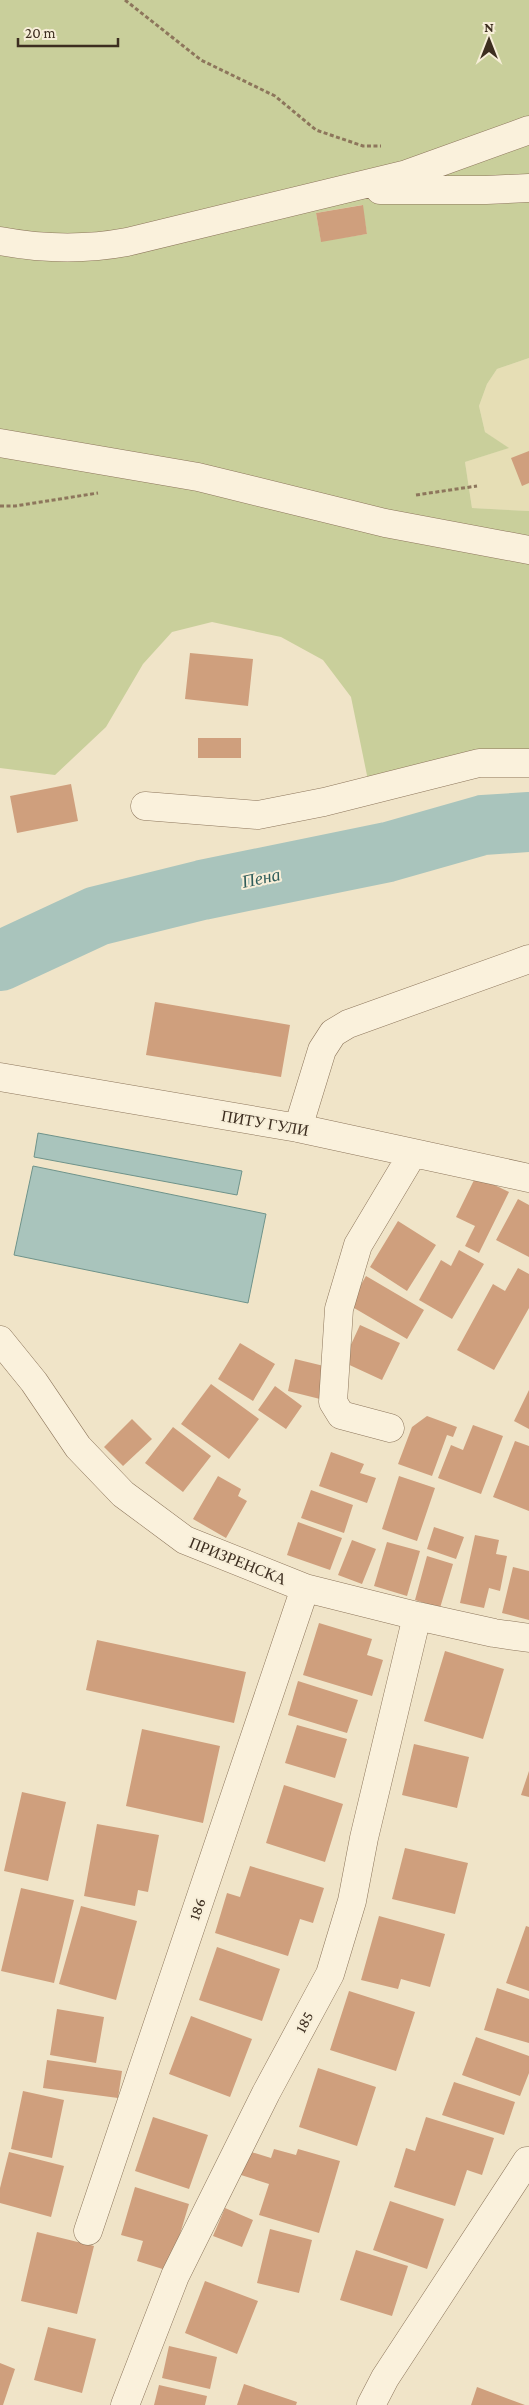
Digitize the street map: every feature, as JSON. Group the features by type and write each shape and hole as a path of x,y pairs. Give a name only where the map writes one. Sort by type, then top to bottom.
{"street":[{"path":"0,241 50,248 94,248 407,174 529,130"},
{"path":"346,189 486,190 529,188"},
{"path":"0,443 198,477 385,522 529,550"},
{"path":"145,806 258,815 324,802 479,763 529,763"},
{"path":"298,1128 322,1050 333,1033 348,1024 529,959"},
{"name":"ПИТУ ГУЛИ","path":"0,1077 298,1128 529,1178"},
{"path":"390,1428 341,1415 332,1402 339,1309 358,1245 413,1153"},
{"name":"ПРИЗРЕНСКА","path":"0,1340 34,1382 78,1447 123,1494 185,1540 305,1588 417,1616 494,1633 529,1638"},
{"name":"186","path":"88,2231 305,1588"},
{"name":"185","path":"125,2405 175,2276 266,2093 330,1974 352,1901 364,1838 417,1616"},
{"path":"371,2405 385,2378 526,2161"}],"path":[{"path":"125,0 201,60 275,96 316,130 363,146 390,146"}],"shaded area":[{"path":"529,358 529,511 472,508 465,462 508,448 485,432 479,406 487,384 497,369"}],"green space":[{"path":"0,0 529,0 529,358 497,369 487,384 479,406 485,432 509,448 465,462 472,508 529,511 529,763 370,790 351,697 323,660 281,637 212,622 172,632 143,664 106,727 55,775 0,768","holes":["362,205 367,234 321,241 316,213"]}],"water":[{"path":"38,1133 242,1171 237,1195 34,1157"},
{"path":"33,1166 266,1214 248,1303 14,1255"}],"building":[{"path":"363,205 367,234 321,242 316,213"},
{"path":"529,451 529,483 522,486 511,458"},
{"path":"190,653 253,659 248,706 185,699"},
{"path":"198,738 241,738 241,758 198,758"},
{"path":"71,784 78,821 17,833 10,796"},
{"path":"155,1002 290,1025 281,1077 146,1055"},
{"path":"476,1176 509,1192 479,1253 465,1246 475,1226 456,1217"},
{"path":"518,1199 529,1205 529,1257 496,1240"},
{"path":"398,1221 436,1245 407,1291 370,1267"},
{"path":"459,1250 484,1264 452,1319 419,1300 441,1260 451,1266"},
{"path":"518,1268 529,1274 529,1308 494,1370 457,1350 493,1284 505,1291"},
{"path":"366,1276 424,1310 407,1339 349,1305"},
{"path":"360,1325 400,1343 382,1380 343,1362"},
{"path":"240,1343 275,1364 253,1401 218,1379"},
{"path":"295,1359 328,1367 320,1399 288,1391"},
{"path":"211,1384 259,1419 229,1459 181,1424"},
{"path":"275,1386 302,1406 286,1429 258,1410"},
{"path":"529,1390 529,1429 514,1421"},
{"path":"427,1416 457,1427 453,1437 447,1435 432,1476 398,1464 412,1427"},
{"path":"132,1419 152,1439 123,1466 104,1447"},
{"path":"473,1425 503,1436 481,1494 438,1478 451,1445 463,1450"},
{"path":"173,1427 211,1456 183,1492 145,1463"},
{"path":"515,1441 529,1446 529,1511 493,1497"},
{"path":"331,1452 364,1464 360,1473 376,1478 367,1503 319,1486"},
{"path":"218,1476 241,1489 238,1496 247,1501 226,1538 193,1519"},
{"path":"399,1476 435,1488 417,1541 382,1529"},
{"path":"311,1490 353,1505 344,1533 301,1518"},
{"path":"298,1522 342,1538 330,1570 287,1555"},
{"path":"434,1527 464,1537 456,1559 427,1549"},
{"path":"475,1535 499,1540 496,1554 507,1556 500,1591 489,1588 484,1608 460,1603"},
{"path":"352,1540 376,1549 362,1584 338,1575"},
{"path":"387,1542 420,1551 407,1596 374,1586"},
{"path":"427,1556 453,1564 440,1608 415,1600"},
{"path":"513,1567 529,1571 529,1620 502,1613"},
{"path":"319,1623 372,1639 367,1655 383,1660 372,1696 303,1675"},
{"path":"97,1640 246,1672 234,1723 86,1690"},
{"path":"445,1651 504,1669 483,1739 424,1721"},
{"path":"298,1681 358,1700 347,1733 288,1715"},
{"path":"297,1725 347,1739 335,1778 285,1763"},
{"path":"142,1729 220,1746 203,1823 126,1806"},
{"path":"414,1744 469,1757 457,1808 402,1795"},
{"path":"529,1771 529,1797 521,1795"},
{"path":"284,1785 343,1804 325,1862 266,1843"},
{"path":"22,1792 66,1802 48,1881 4,1871"},
{"path":"97,1824 159,1835 148,1892 138,1890 135,1906 84,1896"},
{"path":"405,1848 468,1863 455,1914 392,1899"},
{"path":"250,1866 324,1888 313,1923 300,1919 288,1956 215,1933 227,1893 240,1897"},
{"path":"21,1888 74,1900 54,1983 1,1971"},
{"path":"81,1906 137,1921 116,2000 59,1984"},
{"path":"379,1916 445,1934 430,1987 401,1979 398,1989 361,1980"},
{"path":"526,1926 529,1927 529,1991 506,1983"},
{"path":"217,1947 280,1969 262,2021 199,2000"},
{"path":"497,1988 529,1999 529,2043 484,2030"},
{"path":"349,1991 415,2012 396,2071 330,2050"},
{"path":"57,2009 104,2017 96,2063 50,2055"},
{"path":"191,2016 252,2039 230,2097 169,2074"},
{"path":"476,2037 529,2056 529,2073 520,2096 462,2075"},
{"path":"47,2060 122,2071 118,2098 43,2088"},
{"path":"318,2068 376,2087 357,2146 299,2127"},
{"path":"454,2082 515,2102 504,2135 442,2115"},
{"path":"23,2091 64,2100 52,2158 11,2149"},
{"path":"153,2117 208,2135 189,2189 135,2171"},
{"path":"426,2117 494,2138 482,2175 467,2170 455,2206 394,2187 406,2148 415,2151"},
{"path":"274,2149 296,2155 298,2149 340,2161 319,2233 259,2215 269,2184 241,2175 248,2151 271,2158"},
{"path":"9,2152 64,2166 51,2217 0,2203 0,2188"},
{"path":"135,2187 189,2204 169,2271 137,2261 143,2241 121,2235"},
{"path":"390,2201 444,2219 427,2269 373,2250"},
{"path":"225,2208 253,2220 242,2247 213,2236"},
{"path":"270,2229 312,2240 299,2293 257,2283"},
{"path":"37,2232 94,2246 77,2314 21,2301"},
{"path":"356,2250 408,2266 392,2316 340,2300"},
{"path":"205,2281 258,2301 237,2354 185,2333"},
{"path":"48,2327 96,2339 82,2393 34,2380"},
{"path":"169,2346 217,2357 210,2389 162,2378"},
{"path":"0,2363 15,2369 3,2405 0,2405"},
{"path":"244,2384 297,2402 296,2405 237,2405"},
{"path":"159,2385 207,2396 205,2405 154,2405"},
{"path":"477,2387 525,2405 471,2405"}],"waterway":[{"name":"Пена","path":"0,961 97,916 202,890 388,852 483,825 529,822"}]}
